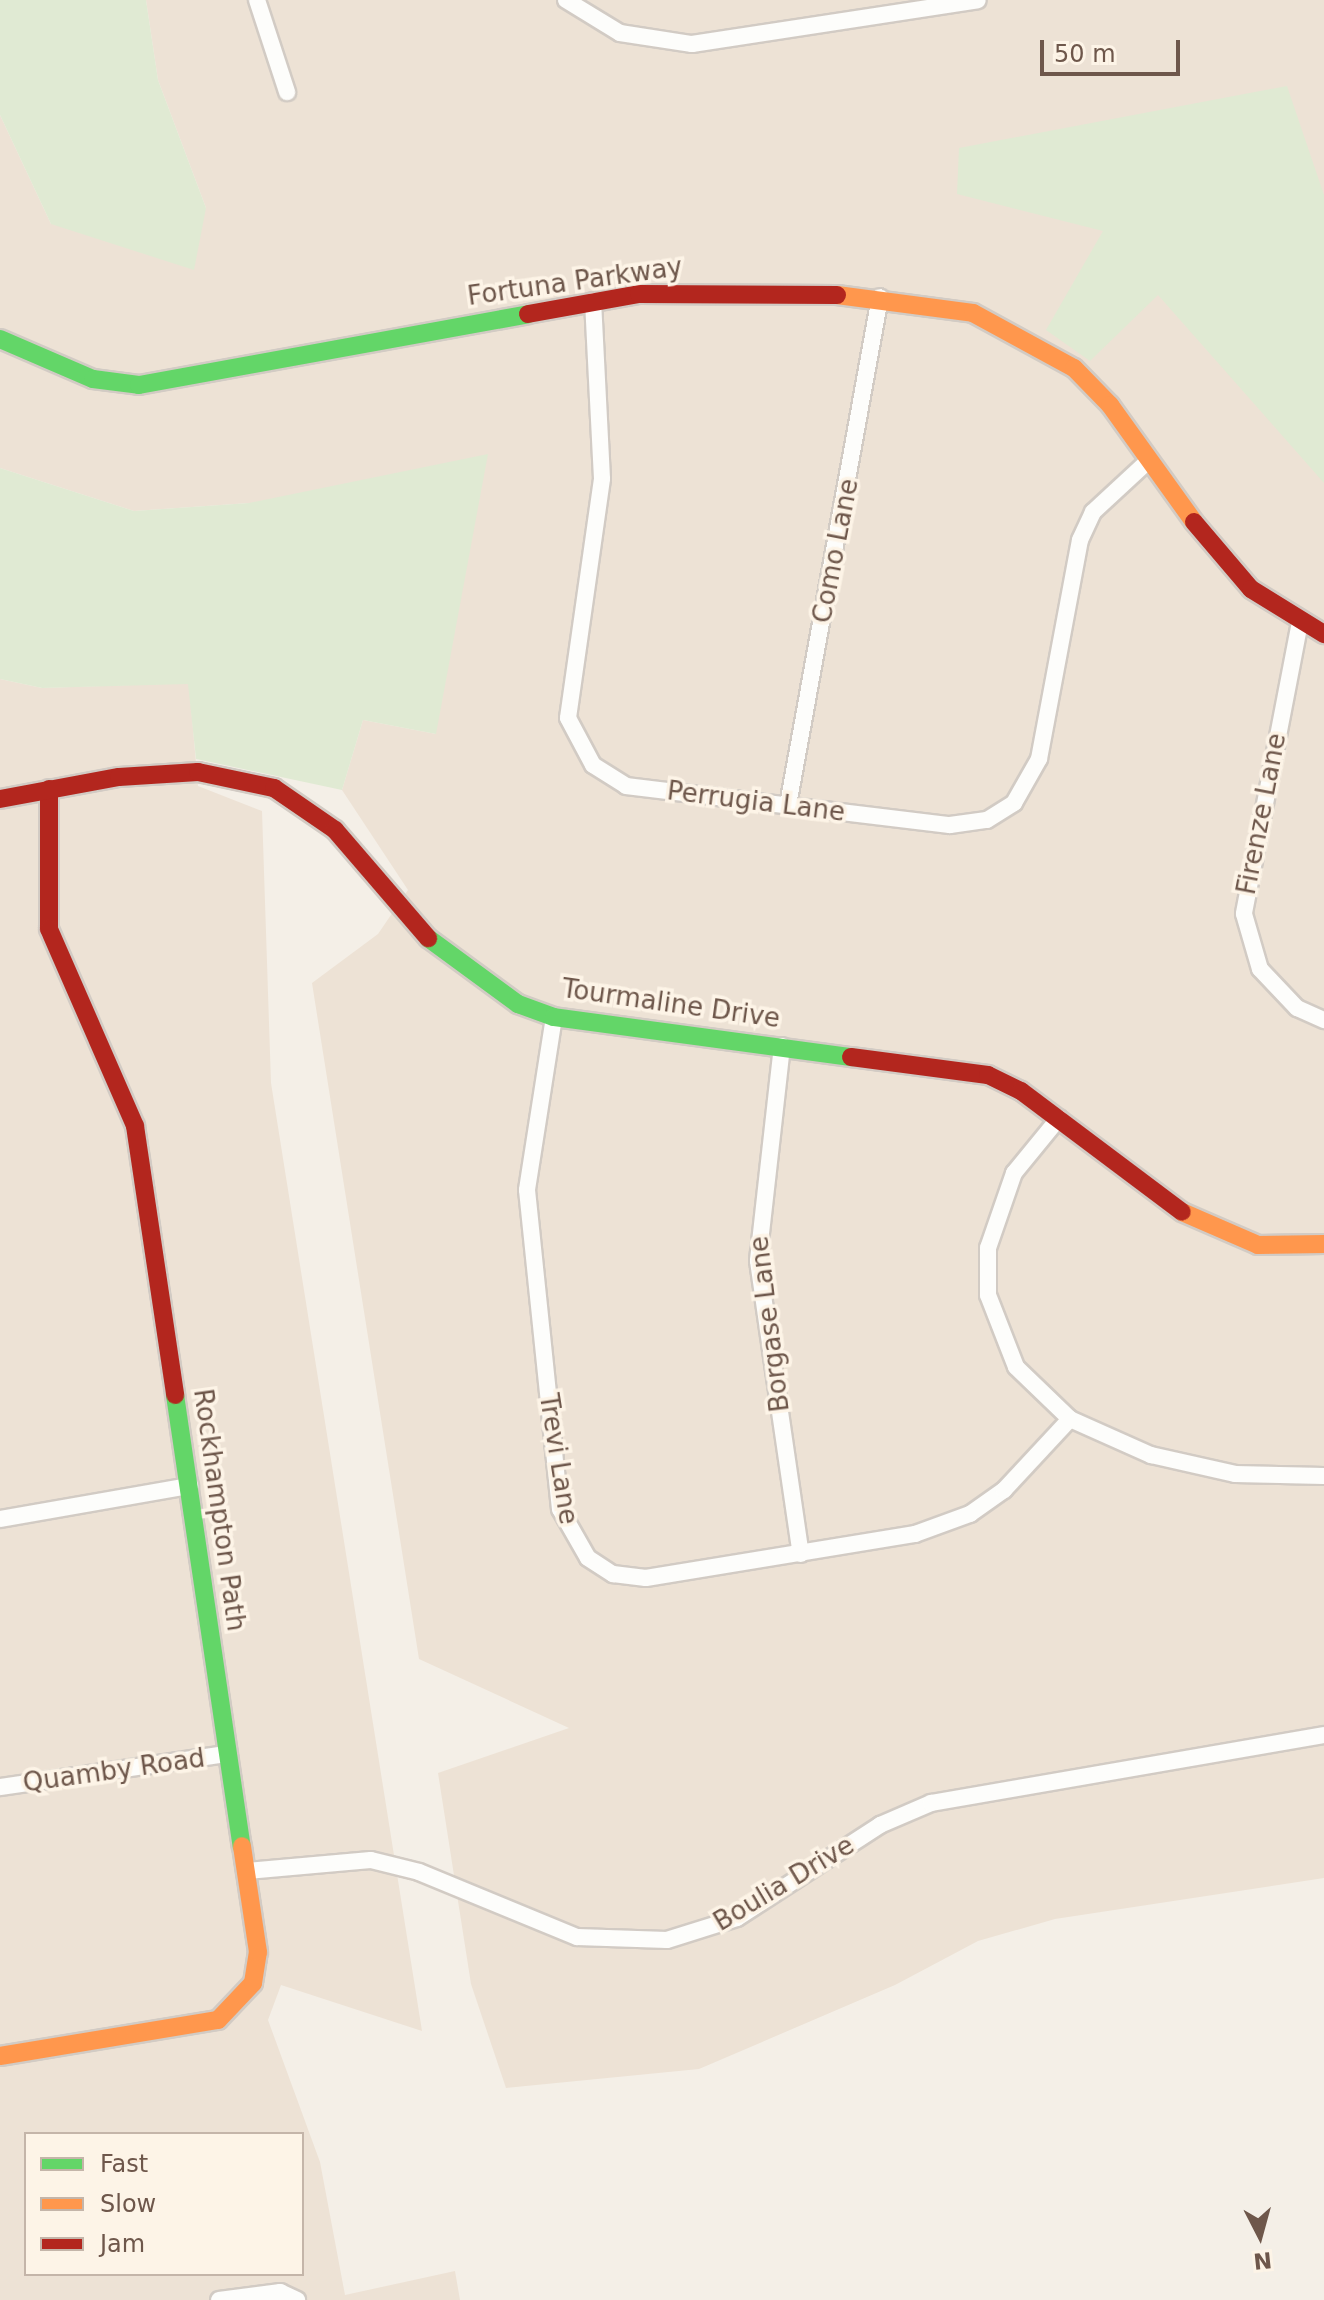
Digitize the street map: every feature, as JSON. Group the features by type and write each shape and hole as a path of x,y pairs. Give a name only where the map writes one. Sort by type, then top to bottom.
{"street":[{"path":"257,0 287,92"},
{"path":"566,0 620,33 692,44 978,0"},
{"name":"Fortuna Parkway","path":"0,339 80,375 139,385 593,301 722,290 880,297 973,313 1023,334 1074,368 1223,562 1300,622 1324,634"},
{"name":"Como Lane","path":"788,805 880,297"},
{"name":"Perrugia Lane","path":"593,301 602,479 567,691 578,746 626,786 950,825 987,820 1014,803 1039,759 1080,540 1093,512 1148,461"},
{"name":"Firenze Lane","path":"1300,622 1244,914 1260,969 1297,1008 1324,1020"},
{"name":"Tourmaline Drive","path":"0,799 49,789 198,772 274,788 335,830 441,953 499,994 554,1017 988,1075 1059,1118 1201,1226 1258,1245 1324,1244"},
{"name":"Rockhampton Path","path":"0,2056 218,2020 253,1983 258,1952 135,1126 49,929 49,789"},
{"name":"Trevi Lane","path":"554,1017 527,1190 560,1509 571,1538 613,1574 646,1578 915,1534 970,1514 1004,1490 1070,1419"},
{"name":"Borgase Lane","path":"782,1046 758,1261 801,1554"},
{"path":"1059,1118 996,1207 988,1295 1016,1367 1070,1419 1188,1467 1324,1476"},
{"path":"0,1519 190,1486"},
{"name":"Boulia Drive","path":"247,1871 371,1860 419,1872 566,1934 667,1940 737,1918 880,1825 931,1803 1324,1735"},
{"name":"Quamby Road","path":"0,1787 227,1754"},
{"path":"219,2300 280,2292 297,2300"}],"shaded area":[{"path":"146,0 1324,0 1324,1878 1055,1919 978,1941 895,1985 699,2069 506,2088 471,1984 438,1773 569,1728 419,1659 312,983 378,934 408,890 342,790 363,720 436,734 249,503 134,511 0,468 0,115 51,224 206,208 158,80"},
{"path":"0,679 42,688 189,683 198,786 262,811 271,1083 422,2031 281,1985 268,2020 320,2162 345,2295 455,2271 460,2300 0,2300"}],"green space":[{"path":"0,0 146,0 158,80 206,208 194,270 51,224 0,115"},
{"path":"1287,86 1324,195 1324,483 1158,295 1090,361 1046,330 1103,231 957,194 959,148"},
{"path":"488,454 436,734 363,720 342,790 196,759 188,684 42,688 0,679 0,468 134,511 249,503"}],"traffic: fast":[{"path":"0,339 93,379 139,385 528,314"},
{"path":"428,938 518,1004 554,1017 851,1057"},
{"path":"175,1395 242,1846"}],"traffic: slow":[{"path":"837,295 973,313 1074,368 1110,405 1194,522"},
{"path":"1182,1212 1258,1245 1324,1244"},
{"path":"0,2056 218,2020 253,1983 258,1952 242,1846"}],"traffic: jam":[{"path":"528,314 639,294 837,295"},
{"path":"1194,522 1251,589 1324,634"},
{"path":"0,799 119,777 198,772 274,788 335,830 428,938"},
{"path":"49,789 49,929 135,1126 175,1395"},
{"path":"851,1057 988,1075 1021,1091 1182,1212"}]}
